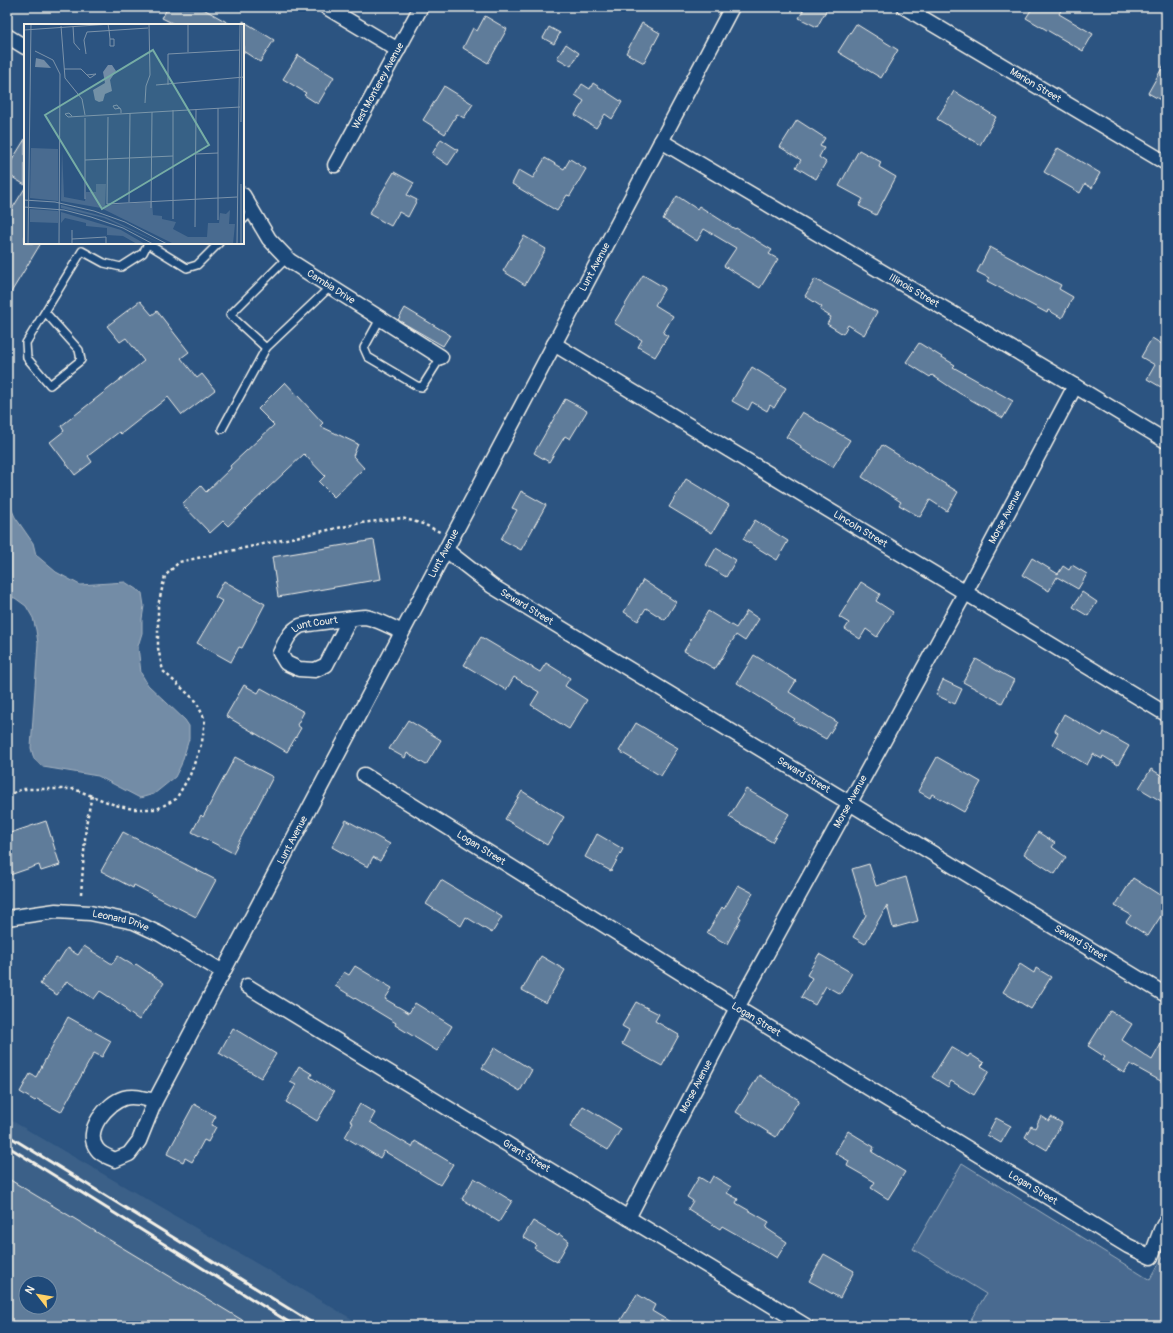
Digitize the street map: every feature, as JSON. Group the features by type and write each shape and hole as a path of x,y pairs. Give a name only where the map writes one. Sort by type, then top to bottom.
{"street":[{"path":"326,7 398,50"},
{"name":"West Monterey Avenue","path":"335,165 421,7"},
{"name":"Lunt Avenue","path":"155,1101 136,1097 124,1098 110,1105 102,1113 95,1128 93,1137 96,1148 103,1155 115,1160 129,1154 139,1141 155,1101 732,7"},
{"name":"Marion Street","path":"904,7 1166,163"},
{"path":"7,36 24,46"},
{"name":"Illinois Street","path":"661,141 1166,441"},
{"name":"Cambia Drive","path":"244,200 248,215 269,240 287,258 441,357"},
{"name":"Lincoln Street","path":"554,344 1166,714"},
{"name":"Morse Avenue","path":"628,1218 737,1008 965,593 1075,386"},
{"name":"Seward Street","path":"446,550 492,586 1166,995"},
{"name":"Lunt Court","path":"350,619 326,665 315,670 299,669 286,663 280,653 289,635 300,626 350,619 365,617 402,632"},
{"name":"Logan Street","path":"364,775 737,1008 1128,1246 1151,1257 1166,1221"},
{"name":"Leonard Drive","path":"7,918 56,911 90,913 134,922 160,934 223,972"},
{"name":"Grant Street","path":"248,986 806,1326"}],"lane":[{"path":"45,312 79,350 81,360 50,385 27,358 26,343 82,251 104,264 121,267 142,253 147,244"},
{"path":"150,244 187,268 197,265 218,244"},
{"path":"266,348 230,315 287,258"},
{"path":"222,429 266,348 330,287"},
{"path":"380,319 364,348 368,357 416,386 422,387 441,357"}],"path":[{"path":"7,796 22,789 74,789 115,805 133,809 158,809 176,799 190,775 202,742 204,720 196,701 163,671 158,648 158,606 165,576 179,562 361,523 402,518 423,524 440,532"},
{"path":"81,894 86,825 92,795"}],"shaded area":[{"path":"7,499 15,517 33,543 36,555 56,572 80,585 125,582 142,593 144,606 142,633 138,646 141,673 148,685 185,720 189,726 189,739 181,765 175,777 154,794 140,798 98,776 43,767 34,759 31,748 38,643 33,618 26,606 15,598 7,597"},
{"path":"7,1118 364,1326 7,1326"},
{"path":"962,1163 1150,1280 1166,1251 1166,1326 967,1326 986,1294 913,1249"}],"building":[{"path":"168,7 200,7 230,24 174,24 162,18"},
{"path":"805,7 828,7 817,27 799,18"},
{"path":"1033,7 1063,7 1059,14 1093,34 1083,51 1026,18"},
{"path":"485,16 507,29 488,63 463,48 473,28 477,31"},
{"path":"243,21 274,40 260,62 244,52"},
{"path":"642,23 660,33 644,63 626,53"},
{"path":"856,24 898,50 881,78 838,52"},
{"path":"549,27 560,33 554,44 543,38"},
{"path":"566,44 579,53 571,66 557,58"},
{"path":"298,55 334,77 318,104 304,95 306,93 283,79"},
{"path":"1166,61 1166,103 1148,93"},
{"path":"593,83 622,102 612,119 605,114 596,128 575,115 584,101 575,95 582,84 590,89"},
{"path":"444,86 473,104 464,118 457,114 445,134 423,120"},
{"path":"954,91 996,117 980,145 937,119"},
{"path":"797,120 825,138 820,146 824,148 819,157 826,162 816,179 796,167 801,160 780,147"},
{"path":"441,139 458,150 448,165 432,154"},
{"path":"24,141 24,184 7,174 7,168"},
{"path":"1058,148 1100,173 1092,188 1085,184 1080,193 1044,172"},
{"path":"859,150 881,162 879,167 896,177 876,215 859,206 863,199 839,186"},
{"path":"545,158 564,169 570,159 586,169 570,196 567,195 557,211 512,184 519,170 533,178"},
{"path":"394,172 414,183 407,195 417,200 408,217 399,212 391,226 369,214"},
{"path":"24,190 24,244 40,244 7,299 7,217"},
{"path":"677,196 697,209 699,206 772,250 769,254 778,259 760,288 724,266 736,248 704,229 697,241 663,219"},
{"path":"524,236 546,249 525,285 503,271"},
{"path":"990,247 1061,285 1059,289 1073,297 1062,318 1048,310 1047,313 987,281 989,278 977,272"},
{"path":"643,275 665,288 655,305 673,316 663,333 668,336 655,357 638,347 642,340 614,323"},
{"path":"815,279 877,312 864,335 848,325 843,334 827,324 831,317 820,310 822,307 805,296"},
{"path":"140,301 152,315 157,311 189,352 181,358 197,378 202,374 215,390 182,415 168,397 121,434 119,432 88,456 92,462 75,475 50,442 64,431 61,426 144,361 126,338 120,342 107,326"},
{"path":"405,308 450,335 443,346 398,320"},
{"path":"1152,338 1165,346 1166,345 1166,390 1147,379 1155,365 1141,357"},
{"path":"919,343 955,365 953,367 1013,401 1003,418 959,393 932,375 930,377 906,362"},
{"path":"752,367 786,388 774,408 770,405 767,411 752,402 748,410 732,401"},
{"path":"285,382 323,423 320,426 358,444 353,456 364,468 334,497 319,482 325,476 304,454 228,526 223,521 210,533 182,504 201,486 206,492 231,468 230,466 274,425 258,409"},
{"path":"565,399 587,411 570,439 565,436 549,462 534,453"},
{"path":"802,412 850,440 833,467 800,448 801,446 786,437"},
{"path":"882,445 958,492 947,511 930,500 920,517 899,505 901,502 862,477"},
{"path":"686,479 729,505 712,533 669,507"},
{"path":"521,491 546,505 521,550 501,539 517,510 512,508"},
{"path":"755,520 788,541 777,560 743,539"},
{"path":"374,540 381,579 278,597 272,557"},
{"path":"716,548 736,560 726,577 706,565"},
{"path":"1032,558 1058,574 1063,566 1069,570 1072,565 1087,574 1078,589 1057,577 1049,591 1022,575"},
{"path":"643,580 676,602 665,620 646,608 638,621 624,612"},
{"path":"224,581 265,604 242,648 239,647 231,662 197,643 222,601 215,597"},
{"path":"861,582 880,594 876,601 893,612 877,637 866,629 860,639 845,629 849,623 839,617"},
{"path":"1082,592 1097,602 1088,616 1073,607"},
{"path":"708,611 736,628 747,611 759,619 745,641 736,635 715,669 684,651"},
{"path":"481,637 540,672 546,663 570,678 565,686 587,700 569,729 531,705 539,692 514,677 506,690 464,665"},
{"path":"754,655 796,681 789,692 837,722 826,739 793,721 795,719 737,683"},
{"path":"976,659 1014,680 1002,703 963,682"},
{"path":"943,680 962,689 955,704 936,695"},
{"path":"244,685 258,693 261,688 304,712 297,725 301,728 287,752 226,716"},
{"path":"1064,714 1102,736 1104,732 1129,746 1118,765 1103,756 1102,759 1093,754 1087,765 1052,744 1058,733 1055,731"},
{"path":"408,720 441,740 426,765 407,753 405,758 389,749"},
{"path":"636,723 678,748 661,776 619,751"},
{"path":"235,757 273,777 233,853 192,832 201,815 203,817"},
{"path":"937,757 981,782 964,812 932,794 930,798 918,791"},
{"path":"1151,769 1166,778 1166,804 1139,788"},
{"path":"746,789 789,814 772,842 729,817"},
{"path":"522,791 564,817 547,845 505,819"},
{"path":"346,820 390,844 380,861 373,857 368,867 332,847"},
{"path":"46,821 60,865 41,871 39,865 7,876 7,834"},
{"path":"123,832 216,880 196,917 134,885 133,888 101,871"},
{"path":"1038,832 1055,843 1052,847 1066,857 1055,874 1024,854"},
{"path":"597,834 623,849 611,871 585,857"},
{"path":"869,864 876,886 906,877 918,921 893,928 887,905 865,944 853,937 866,915 852,869"},
{"path":"1133,878 1166,899 1166,908 1148,936 1126,922 1131,915 1115,906"},
{"path":"441,880 502,917 492,933 466,917 461,926 426,904"},
{"path":"738,885 753,893 739,917 741,918 727,944 707,933 722,907 724,909"},
{"path":"84,946 112,964 118,956 134,966 136,964 164,983 139,1020 125,1010 126,1008 100,991 94,999 67,981 57,995 40,984 56,961 58,962 67,948 78,955"},
{"path":"819,954 852,973 840,994 826,986 815,1005 801,997 812,978 807,975"},
{"path":"541,956 565,970 546,1003 522,990"},
{"path":"1020,964 1034,973 1036,968 1051,977 1031,1009 1003,992"},
{"path":"355,966 392,988 385,999 409,1013 415,1003 452,1026 437,1051 395,1025 396,1023 335,986 344,972 349,975"},
{"path":"636,1002 659,1014 655,1021 679,1035 662,1066 622,1044 629,1030 622,1026"},
{"path":"1110,1011 1132,1024 1122,1040 1152,1060 1166,1035 1166,1084 1130,1064 1124,1073 1103,1060 1105,1057 1088,1046"},
{"path":"68,1017 111,1041 102,1057 94,1053 61,1112 37,1099 35,1101 20,1092 30,1074 36,1077"},
{"path":"233,1028 276,1054 261,1078 219,1053"},
{"path":"495,1047 532,1070 520,1091 482,1068"},
{"path":"951,1047 968,1057 970,1054 984,1063 981,1066 989,1071 974,1095 951,1081 948,1087 932,1077"},
{"path":"299,1066 312,1074 310,1077 334,1092 317,1121 286,1102 296,1085 290,1082"},
{"path":"759,1075 799,1100 776,1137 736,1112"},
{"path":"194,1104 216,1116 211,1125 216,1127 208,1142 204,1140 192,1162 185,1158 183,1162 167,1154"},
{"path":"360,1104 375,1113 370,1122 412,1147 415,1141 453,1164 440,1185 384,1151 380,1158 345,1137 353,1123 350,1121"},
{"path":"583,1106 621,1129 608,1150 570,1127"},
{"path":"1041,1116 1049,1121 1051,1117 1062,1123 1047,1150 1025,1137 1031,1126 1035,1128"},
{"path":"996,1118 1011,1126 1001,1143 987,1135"},
{"path":"848,1131 874,1147 872,1152 905,1172 888,1199 871,1188 875,1182 847,1166 849,1161 835,1153"},
{"path":"713,1176 731,1187 727,1193 738,1199 736,1203 769,1222 766,1228 787,1242 777,1258 722,1226 720,1229 688,1209 693,1201 687,1197 699,1177 709,1183"},
{"path":"7,1178 252,1326 7,1326"},
{"path":"474,1178 512,1201 499,1222 462,1199"},
{"path":"533,1221 558,1236 559,1234 569,1241 557,1262 534,1248 536,1245 523,1237"},
{"path":"824,1254 854,1271 840,1298 809,1281"},
{"path":"637,1294 655,1305 652,1311 677,1326 617,1326"}],"railway":[{"path":"7,1135 317,1326"},
{"path":"7,1146 295,1326"}]}
